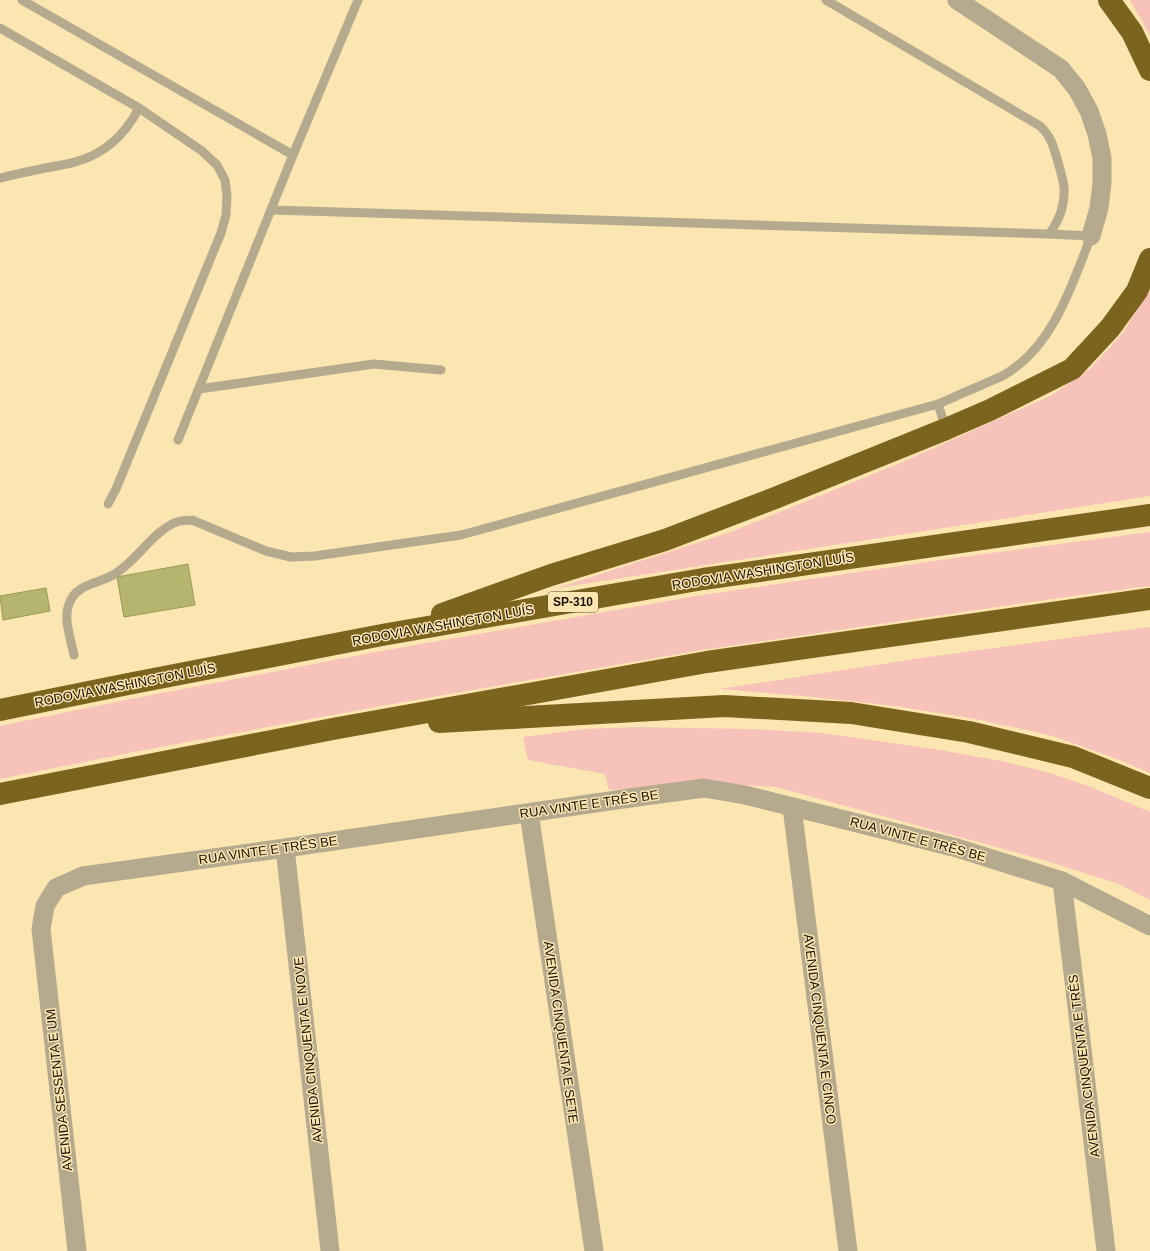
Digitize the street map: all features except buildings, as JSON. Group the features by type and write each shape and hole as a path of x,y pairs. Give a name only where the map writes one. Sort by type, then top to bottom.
{"highway":[{"path":"1109,0 1132,32 1150,70"},
{"path":"382,635 551,575 665,540 782,495 990,410 1072,369 1110,328 1137,291 1150,259"},
{"name":"RODOVIA WASHINGTON LUÍS","path":"0,710 382,635 703,579 1150,515"},
{"path":"0,794 338,728 707,662 1150,599"},
{"path":"338,728 724,706 851,713 969,732 1073,757 1150,788"}],"street":[{"path":"957,0 1062,70 1077,89 1093,122 1102,158 1102,189 1099,208 1091,236"},
{"name":"RUA VINTE E TRÊS BE","path":"41,929 44,906 56,888 83,876 704,788 745,795 957,848 1062,880 1150,926"},
{"name":"AVENIDA CINQUENTA E CINCO","path":"792,807 848,1251"},
{"name":"AVENIDA CINQUENTA E SETE","path":"529,812 594,1251"},
{"name":"AVENIDA CINQUENTA E NOVE","path":"285,848 330,1251"},
{"name":"AVENIDA CINQUENTA E TRÊS","path":"1062,880 1106,1251"},
{"name":"AVENIDA SESSENTA E UM","path":"41,929 77,1251"}],"lane":[{"path":"22,0 293,155"},
{"path":"178,440 293,155 358,0"},
{"path":"826,0 1040,126 1045,131 1052,142 1064,186 1064,197 1061,212 1050,234"},
{"path":"0,28 139,108 202,151 217,165 224,180 227,196 226,215 221,233 116,489 108,504"},
{"path":"0,178 79,161 94,155 121,135 139,108"},
{"path":"74,655 66,617 68,604 72,597 88,584 114,575 125,567 160,533 169,526 180,521 192,520 266,551 291,557 315,556 461,536 938,404 1005,375 1024,360 1040,343 1054,324 1067,297 1091,236 271,210"},
{"path":"199,389 374,364 441,370"},
{"path":"938,404 946,429"}],"shaded area":[{"path":"1130,0 1150,0 1150,35"},
{"path":"1150,288 1150,496 557,588 731,532 905,461 1052,395 1090,369 1122,334"},
{"path":"1150,532 1150,586 702,650 381,706 128,753 0,779 0,726 376,652 696,596 954,558"},
{"path":"1150,627 1150,773 1117,759 1053,736 976,719 895,706 719,689 928,657"},
{"path":"637,727 748,729 822,733 940,750 1001,761 1047,772 1091,787 1150,812 1150,900 1119,884 1040,859 776,787 710,783 609,790 605,774 528,760 523,737 585,729"}]}
